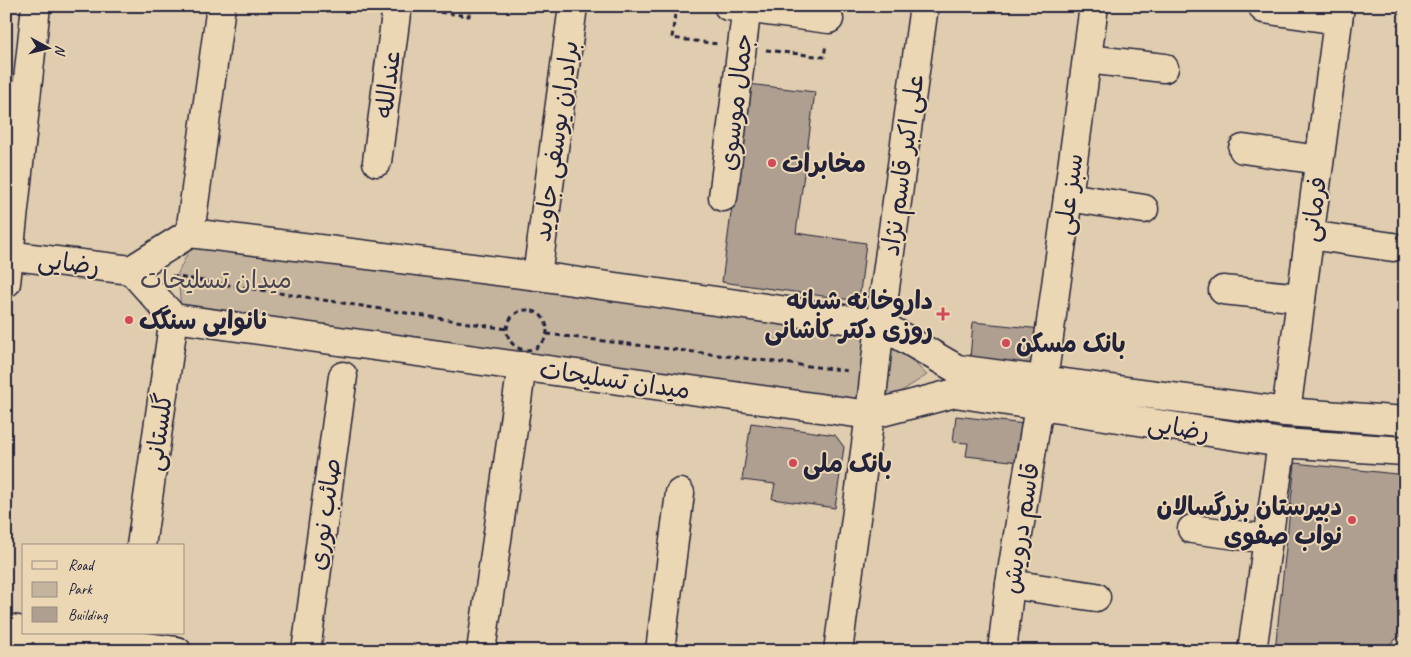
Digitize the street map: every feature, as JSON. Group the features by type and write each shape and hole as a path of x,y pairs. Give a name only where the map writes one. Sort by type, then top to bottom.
{"street":[{"path":"6,283 36,6"},
{"path":"190,233 221,6"},
{"name":"برادران یوسفی جاوید","path":"536,276 572,6"},
{"name":"علی اکبر قاسم نژاد","path":"838,651 870,415 880,324 924,6"},
{"name":"سبز علی","path":"1041,394 1094,6"},
{"name":"عندالله","path":"377,162 397,7"},
{"path":"741,7 829,19"},
{"name":"جمال موسوی","path":"723,197 741,7"},
{"path":"1264,9 1339,13"},
{"name":"فرمانی","path":"1252,651 1339,13"},
{"path":"1087,59 1164,68"},
{"path":"1243,149 1320,160"},
{"path":"1068,197 1144,209"},
{"path":"174,318 131,270 190,233 536,276 880,324 956,381"},
{"path":"1309,235 1393,247"},
{"name":"رضایی","path":"8,255 131,270"},
{"path":"1223,290 1301,298"},
{"name":"میدان تسلیحات","path":"174,318 870,415 956,381"},
{"name":"گلستانی","path":"142,544 174,318"},
{"path":"481,651 522,366"},
{"name":"صائب نوری","path":"306,651 342,376"},
{"name":"رضایی","path":"956,381 1041,394 1282,442 1405,451"},
{"name":"رضایی","path":"1041,394 1405,421"},
{"name":"قاسم درویش","path":"1002,651 1010,584 1041,394"},
{"path":"660,651 680,493"},
{"path":"1192,529 1268,539"},
{"path":"1010,584 1096,597"},
{"path":"6,628 22,630"},
{"path":"52,634 177,651"}],"path":[{"path":"397,7 469,16 470,6"},
{"path":"131,270 507,329"},
{"path":"530,309 542,315 548,327 545,340 536,348 524,350 510,340 507,329 512,316 517,312 530,309"},
{"path":"547,334 875,374"}],"green space":[{"name":"میدان تسلیحات","path":"195,238 886,335 927,375 878,406 181,312 178,273"}],"building":[{"name":"مخابرات","path":"748,84 815,92 796,233 866,243 859,301 722,282"},
{"name":"بانک مسکن","path":"973,322 1041,329 1039,358 1028,365 970,359"},
{"path":"956,416 1025,424 1020,462 966,456 968,443 953,442"},
{"name":"بانک ملی","path":"751,423 835,435 844,447 835,508 772,499 775,484 742,480"},
{"path":"1295,463 1405,475 1405,632 1381,651 1275,651"}],"place":[{"name":"مخابرات","path":"772,163"},
{"name":"داروخانه شبانه روزی دکتر کاشانی","path":"943,314"},
{"name":"نانوایی سنگک","path":"129,320"},
{"name":"بانک مسکن","path":"1006,343"},
{"name":"بانک ملی","path":"793,463"},
{"name":"دبیرستان بزرگسالان نواب صفوی","path":"1352,520"}]}
